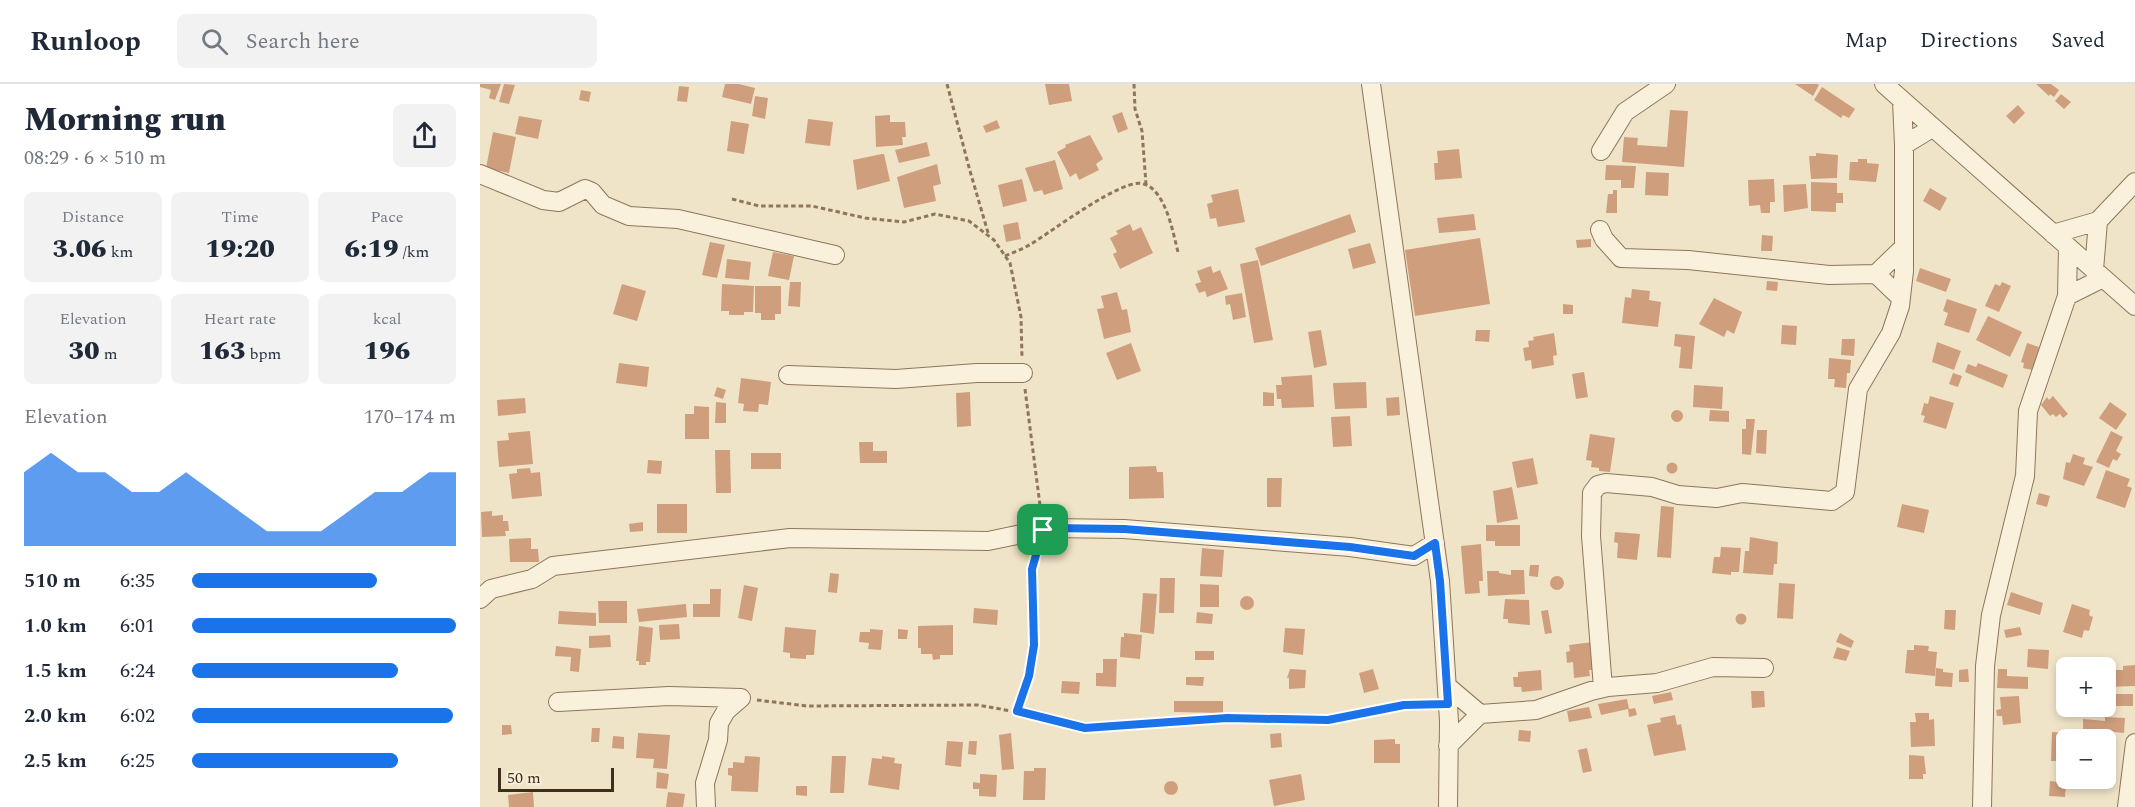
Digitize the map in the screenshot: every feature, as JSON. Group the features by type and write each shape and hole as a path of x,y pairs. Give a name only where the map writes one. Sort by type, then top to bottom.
{"street":[{"path":"1371,84 1440,581 1448,704 1448,807"},
{"path":"1601,151 1625,112 1666,84"},
{"path":"1884,84 2135,306"},
{"path":"1603,687 1591,537 1593,493 1599,485 1606,483 1652,487 1678,495 1717,498 1742,493 1832,501 1845,492 1858,388 1891,333 1901,298 1904,247 1902,101"},
{"path":"1904,145 1932,128"},
{"path":"480,174 543,200 560,202 585,189 592,192 603,205 629,216 678,219 835,255"},
{"path":"2053,234 2097,221 2135,182"},
{"path":"2097,221 2098,274"},
{"path":"1600,230 1604,239 1621,258 1688,260 1829,275 1876,274 1904,247"},
{"path":"1982,807 1985,666 1991,615 2025,476 2028,411 2067,296 2068,247"},
{"path":"1876,274 1901,298"},
{"path":"2067,296 2098,274"},
{"path":"788,375 896,379 977,373 1023,373"},
{"path":"480,599 491,588 532,579 553,566 790,538 988,541 1043,530 1124,529 1350,547 1414,556 1435,543"},
{"path":"1448,746 1480,714 1536,710 1563,698 1603,687 1657,683 1713,667 1764,668"},
{"path":"1447,686 1480,714"},
{"path":"558,702 669,696 741,698"},
{"path":"706,807 705,783 718,741 719,723 726,711 741,698"},
{"path":"2127,807 2135,743"}],"path":[{"path":"947,84 990,237"},
{"path":"1134,84 1135,109 1142,131 1146,184"},
{"path":"1005,256 1031,244 1105,196 1138,183 1146,184 1162,200 1178,252"},
{"path":"732,199 759,206 812,206 865,218 904,222 935,214 969,222 990,237 1010,263 1021,317 1023,373 1043,530 1032,569 1034,645 1029,676 1017,711"},
{"path":"741,698 807,706 978,705 1017,711 1085,728 1227,718 1328,720 1404,705 1448,704"}],"building":[{"path":"480,84 501,84 495,100 489,98 491,90 480,87"},
{"path":"504,84 515,85 509,104 499,102"},
{"path":"725,84 739,84 755,88 751,104 722,97"},
{"path":"1045,84 1069,84 1072,101 1049,105"},
{"path":"1795,84 1817,84 1819,85 1813,96"},
{"path":"2036,84 2051,84 2059,90 2054,97 2050,94 2049,96"},
{"path":"679,86 689,87 687,102 677,101"},
{"path":"1822,87 1855,109 1849,118 1843,115 1841,118 1814,100"},
{"path":"581,90 591,92 589,102 579,100"},
{"path":"2061,94 2071,102 2064,109 2055,101"},
{"path":"755,96 768,98 765,119 752,116"},
{"path":"2018,105 2025,113 2014,124 2006,116"},
{"path":"1670,110 1688,111 1684,167 1622,162 1624,137 1638,138 1637,145 1667,147"},
{"path":"1122,112 1128,129 1118,133 1112,116"},
{"path":"890,115 890,122 905,122 906,137 902,137 903,145 876,147 875,116"},
{"path":"519,116 542,120 538,139 515,134"},
{"path":"808,119 833,122 830,146 805,143"},
{"path":"997,120 1000,128 986,133 983,126"},
{"path":"731,121 749,124 744,154 727,151"},
{"path":"493,132 516,137 509,173 486,168"},
{"path":"1090,135 1103,159 1096,164 1099,170 1079,180 1076,173 1070,177 1057,152 1066,147 1065,145"},
{"path":"927,142 930,156 899,163 895,150"},
{"path":"1459,149 1462,178 1435,180 1434,163 1438,163 1437,151"},
{"path":"1816,153 1838,155 1837,178 1811,179 1809,156 1816,156"},
{"path":"884,154 890,181 857,190 853,160"},
{"path":"1858,159 1867,159 1867,163 1879,164 1876,182 1849,180 1850,162 1858,162"},
{"path":"1055,160 1063,189 1044,195 1042,190 1034,192 1025,168"},
{"path":"937,164 941,184 933,186 936,201 904,208 897,177"},
{"path":"1606,165 1636,166 1634,188 1621,188 1621,180 1605,180"},
{"path":"1646,172 1669,173 1668,196 1645,195"},
{"path":"1022,179 1027,201 1003,207 998,185"},
{"path":"1774,179 1775,202 1770,202 1770,213 1761,213 1760,205 1749,206 1748,180"},
{"path":"1811,182 1837,183 1837,193 1843,193 1843,203 1836,203 1836,212 1811,211"},
{"path":"1806,184 1808,208 1784,212 1783,185"},
{"path":"1930,188 1947,198 1940,211 1923,201"},
{"path":"1238,189 1245,222 1218,227 1216,218 1210,219 1207,204 1213,202 1211,195"},
{"path":"1613,190 1617,190 1617,213 1606,213 1608,194 1613,194"},
{"path":"1350,214 1356,232 1261,266 1255,248"},
{"path":"1474,214 1476,230 1439,233 1437,218"},
{"path":"1018,222 1021,239 1006,242 1003,225"},
{"path":"1130,224 1133,231 1141,227 1153,253 1120,269 1113,254 1117,252 1110,238 1118,234 1116,231"},
{"path":"1762,235 1773,236 1772,251 1761,251"},
{"path":"1480,238 1490,304 1415,316 1405,250"},
{"path":"1591,239 1591,247 1577,248 1576,240"},
{"path":"710,242 725,245 717,278 702,275"},
{"path":"1370,243 1376,263 1353,269 1348,249"},
{"path":"773,252 794,256 789,280 768,276"},
{"path":"727,259 751,262 749,280 725,278"},
{"path":"1258,260 1273,340 1254,343 1240,264"},
{"path":"1211,266 1213,273 1220,270 1228,289 1207,297 1205,291 1199,293 1195,284 1201,282 1197,271"},
{"path":"1920,268 1951,279 1946,292 1916,281"},
{"path":"1767,281 1778,282 1777,291 1766,290"},
{"path":"790,282 801,282 800,307 788,306"},
{"path":"2002,282 2011,286 1999,312 1985,306 1995,284 2000,286"},
{"path":"622,284 646,291 637,321 613,314"},
{"path":"722,284 754,286 753,312 744,312 744,315 729,315 729,311 721,311"},
{"path":"755,286 781,286 781,314 775,314 775,320 761,320 761,313 755,313"},
{"path":"1632,289 1650,291 1649,300 1661,302 1658,327 1622,323 1625,297 1631,298"},
{"path":"1117,292 1122,310 1127,309 1131,332 1104,339 1097,309 1104,308 1101,296"},
{"path":"1242,293 1246,317 1233,320 1230,304 1226,305 1225,296"},
{"path":"1714,298 1742,312 1734,334 1727,330 1724,337 1699,324"},
{"path":"1947,299 1977,309 1969,333 1944,325 1948,313 1943,311"},
{"path":"1563,304 1573,305 1573,314 1563,314"},
{"path":"1988,316 2022,332 2010,357 1976,340"},
{"path":"1782,325 1797,326 1796,345 1781,344"},
{"path":"1321,330 1327,365 1314,368 1308,332"},
{"path":"1476,330 1490,330 1489,342 1475,341"},
{"path":"1554,333 1557,355 1553,356 1554,365 1532,369 1531,360 1525,361 1523,348 1529,347 1528,341 1534,340 1533,337"},
{"path":"1675,334 1695,336 1692,369 1679,368 1681,347 1674,346"},
{"path":"1842,339 1855,339 1854,356 1841,355"},
{"path":"1937,342 1961,351 1954,370 1932,362"},
{"path":"1131,343 1141,371 1117,380 1106,353"},
{"path":"2027,343 2039,347 2032,370 2023,368 2024,363 2021,362"},
{"path":"1829,358 1851,360 1846,388 1834,387 1835,379 1828,379"},
{"path":"619,363 649,367 647,387 616,383"},
{"path":"1978,363 2008,375 2003,388 1965,372 1968,364 1976,367"},
{"path":"1584,372 1588,397 1576,399 1572,374"},
{"path":"1953,373 1962,376 1958,387 1949,384"},
{"path":"1312,375 1314,407 1282,408 1281,399 1277,399 1276,385 1282,385 1281,377"},
{"path":"741,378 771,382 768,405 759,404 758,412 743,411 744,404 738,403"},
{"path":"1366,382 1367,408 1335,409 1333,383"},
{"path":"1694,385 1723,387 1722,409 1693,407"},
{"path":"717,387 726,390 723,399 714,396"},
{"path":"970,392 971,426 957,427 956,393"},
{"path":"1263,392 1274,393 1274,406 1263,406"},
{"path":"1930,396 1954,403 1946,429 1923,422 1925,416 1921,415 1924,403 1928,404"},
{"path":"2053,396 2068,414 2063,418 2060,414 2056,417 2053,414 2050,416 2041,405 2047,397 2049,400"},
{"path":"1399,397 1400,415 1387,416 1386,398"},
{"path":"525,398 526,413 498,416 497,400"},
{"path":"716,402 726,403 726,423 715,423"},
{"path":"2110,402 2127,414 2116,430 2099,418"},
{"path":"694,406 709,407 709,439 685,439 685,414 694,414"},
{"path":"1679,410 1683,416 1679,422 1675,422 1671,414"},
{"path":"1710,410 1729,411 1729,422 1709,421"},
{"path":"1350,416 1352,446 1333,447 1331,417"},
{"path":"1746,419 1755,419 1751,455 1742,454 1742,429 1746,429"},
{"path":"1757,430 1767,430 1766,454 1756,453"},
{"path":"530,431 533,464 499,467 497,441 509,440 508,433"},
{"path":"2111,431 2123,437 2116,451 2121,454 2117,461 2113,459 2109,468 2096,462"},
{"path":"1590,434 1615,438 1610,472 1599,471 1599,468 1591,467 1592,461 1586,460"},
{"path":"859,442 873,442 873,451 887,451 887,463 860,463"},
{"path":"715,450 730,450 731,493 716,493"},
{"path":"751,453 781,453 781,469 751,469"},
{"path":"2073,454 2085,458 2083,464 2093,467 2084,486 2063,479 2066,462 2070,463"},
{"path":"1533,458 1538,484 1517,488 1512,462"},
{"path":"648,460 662,461 661,474 647,473"},
{"path":"1672,462 1678,468 1672,474 1666,468"},
{"path":"1156,466 1157,472 1163,472 1164,498 1129,499 1129,467"},
{"path":"530,468 531,473 540,472 542,496 512,499 509,474 517,473 517,469"},
{"path":"2106,470 2130,479 2127,486 2132,488 2125,508 2096,498"},
{"path":"1267,478 1282,478 1281,507 1267,507"},
{"path":"1512,487 1518,519 1497,523 1493,491"},
{"path":"2039,493 2050,496 2047,507 2036,504"},
{"path":"657,504 687,504 687,533 657,533"},
{"path":"1902,504 1929,510 1924,533 1897,527"},
{"path":"1661,506 1674,507 1671,558 1657,557"},
{"path":"492,511 492,516 503,515 503,521 508,521 509,531 505,531 506,536 482,537 481,512"},
{"path":"643,522 643,531 630,532 629,524"},
{"path":"1486,525 1520,525 1520,546 1495,546 1495,541 1486,541"},
{"path":"1615,532 1640,534 1637,560 1617,558 1618,543 1614,542"},
{"path":"1750,537 1778,542 1777,564 1774,564 1773,575 1743,573 1745,551 1749,551"},
{"path":"531,538 531,549 538,549 539,562 510,562 509,539"},
{"path":"1481,544 1483,581 1479,581 1480,593 1465,594 1461,546"},
{"path":"1721,547 1741,548 1739,572 1731,572 1731,575 1712,573 1714,557 1720,557"},
{"path":"1202,548 1224,550 1222,577 1200,576"},
{"path":"1530,565 1539,565 1538,577 1529,576"},
{"path":"1511,570 1524,570 1525,594 1488,596 1487,571 1499,571 1499,573 1511,575"},
{"path":"830,573 839,574 837,593 828,592"},
{"path":"1554,576 1560,576 1564,583 1560,590 1554,590 1550,586 1550,580"},
{"path":"1160,578 1175,578 1174,613 1159,613"},
{"path":"1779,583 1795,584 1793,619 1777,618"},
{"path":"1200,584 1219,585 1219,607 1200,607"},
{"path":"744,585 758,588 752,621 738,618"},
{"path":"710,589 721,589 720,617 693,617 693,604 710,604"},
{"path":"2011,592 2043,603 2040,615 2007,605"},
{"path":"1143,593 1157,594 1154,634 1140,632"},
{"path":"1244,596 1250,596 1254,603 1250,610 1244,610 1240,606 1240,600"},
{"path":"1505,599 1529,600 1530,625 1508,623 1508,619 1503,619"},
{"path":"598,601 627,601 627,623 599,623"},
{"path":"686,604 687,617 639,622 637,609"},
{"path":"2072,604 2090,610 2089,615 2093,617 2089,631 2084,630 2082,638 2063,632"},
{"path":"974,608 998,610 997,625 973,623"},
{"path":"1548,610 1552,633 1545,634 1541,611"},
{"path":"1945,610 1956,610 1955,630 1944,629"},
{"path":"559,611 596,613 596,626 558,624"},
{"path":"1197,612 1213,614 1212,624 1196,623"},
{"path":"1741,614 1745,615 1745,623 1741,624 1737,623 1736,619 1737,615"},
{"path":"679,624 680,639 660,640 659,625"},
{"path":"953,625 953,655 940,655 940,659 933,660 932,654 921,654 921,648 918,648 918,626"},
{"path":"639,626 653,628 650,662 646,662 646,665 639,665 639,661 636,661"},
{"path":"785,627 816,630 814,655 806,655 806,659 790,658 790,653 783,652"},
{"path":"2020,627 2022,635 2006,638 2004,630"},
{"path":"1285,628 1305,629 1303,655 1283,652"},
{"path":"870,629 883,630 881,650 868,649 869,643 859,642 860,632 870,632"},
{"path":"898,629 908,630 907,639 898,639"},
{"path":"1124,633 1142,635 1140,659 1120,657 1121,637 1124,637"},
{"path":"1840,633 1854,641 1851,648 1836,642"},
{"path":"610,635 611,647 589,648 589,636"},
{"path":"1593,642 1596,670 1589,670 1590,676 1574,678 1573,662 1567,663 1566,652 1570,651 1569,645"},
{"path":"1914,645 1929,646 1928,651 1937,652 1935,676 1905,673 1907,650 1914,650"},
{"path":"556,646 581,649 579,672 570,671 571,657 555,656"},
{"path":"1837,647 1850,651 1846,661 1833,658"},
{"path":"2028,649 2049,650 2048,669 2027,667"},
{"path":"1195,651 1214,651 1214,660 1195,660"},
{"path":"1103,659 1117,659 1116,687 1096,686 1096,673 1103,673"},
{"path":"2135,665 2135,686 2116,687 2116,670 2123,670 2123,666"},
{"path":"1936,668 1943,669 1943,672 1953,673 1952,687 1935,686"},
{"path":"1290,669 1306,670 1305,688 1289,689 1289,678 1287,678"},
{"path":"1373,669 1379,689 1364,693 1359,673"},
{"path":"1968,669 1969,682 1959,682 1959,670"},
{"path":"1998,669 2007,669 2007,676 2028,677 2028,689 1997,688"},
{"path":"1541,670 1542,690 1522,692 1521,687 1514,687 1513,677 1518,677 1518,672"},
{"path":"1186,677 1204,677 1203,686 1186,685"},
{"path":"1062,681 1080,682 1079,694 1061,693"},
{"path":"1751,691 1764,691 1765,707 1752,708"},
{"path":"1671,692 1673,700 1654,704 1652,696"},
{"path":"2116,694 2133,694 2133,706 2116,706"},
{"path":"2019,696 2021,723 2003,725 2002,716 1997,716 1996,710 2001,709 2000,697"},
{"path":"1627,699 1629,709 1635,708 1637,715 1629,717 1628,709 1601,715 1598,704"},
{"path":"1174,701 1223,701 1223,713 1174,712"},
{"path":"1589,707 1592,718 1569,722 1567,711"},
{"path":"1915,713 1929,713 1929,720 1934,719 1935,746 1911,747 1910,722 1916,722"},
{"path":"1675,715 1677,725 1681,724 1686,750 1654,756 1647,725 1661,722 1660,718"},
{"path":"2105,717 2125,718 2124,733 2116,732 2116,729 2083,729 2083,719 2105,721"},
{"path":"502,725 511,725 512,734 502,735"},
{"path":"592,728 600,728 599,742 591,742"},
{"path":"1519,730 1531,731 1530,742 1518,741"},
{"path":"2052,732 2056,732 2056,761 2051,761"},
{"path":"638,733 670,735 667,769 653,768 654,759 636,758"},
{"path":"1011,733 1014,769 1002,770 999,735"},
{"path":"1281,733 1282,747 1271,748 1270,734"},
{"path":"613,736 624,737 624,749 612,748"},
{"path":"1395,739 1395,744 1400,744 1400,763 1374,763 1374,740"},
{"path":"947,741 963,742 961,767 945,765"},
{"path":"969,741 977,741 976,755 968,754"},
{"path":"1587,748 1592,771 1583,773 1578,750"},
{"path":"1909,755 1924,756 1926,774 1923,774 1923,779 1909,779"},
{"path":"745,756 760,757 758,792 731,791 732,776 728,775 728,768 733,768 733,762 744,763"},
{"path":"832,756 846,756 844,793 830,793"},
{"path":"882,756 895,758 894,763 902,764 899,790 868,785 872,758 882,759"},
{"path":"1034,768 1046,768 1045,800 1023,800 1024,771 1034,771"},
{"path":"657,772 669,774 667,789 656,788"},
{"path":"980,774 997,775 996,797 979,796 979,789 973,789 973,782 980,783"},
{"path":"1301,774 1305,800 1274,806 1269,780"},
{"path":"1171,781 1176,783 1178,788 1176,793 1171,795 1166,793 1164,788 1166,783"},
{"path":"2050,781 2056,782 2056,789 2066,789 2065,797 2049,796"},
{"path":"796,786 807,786 807,796 796,795"},
{"path":"533,792 534,807 509,807 508,795"},
{"path":"668,792 685,794 683,807 666,807"}],"route":[{"path":"1050,528 1124,529 1350,547 1414,556 1435,543 1440,581 1448,704 1404,705 1328,720 1227,718 1197,722 1085,728 1017,711 1029,676 1034,645 1032,569 1043,530 1050,528"}]}
